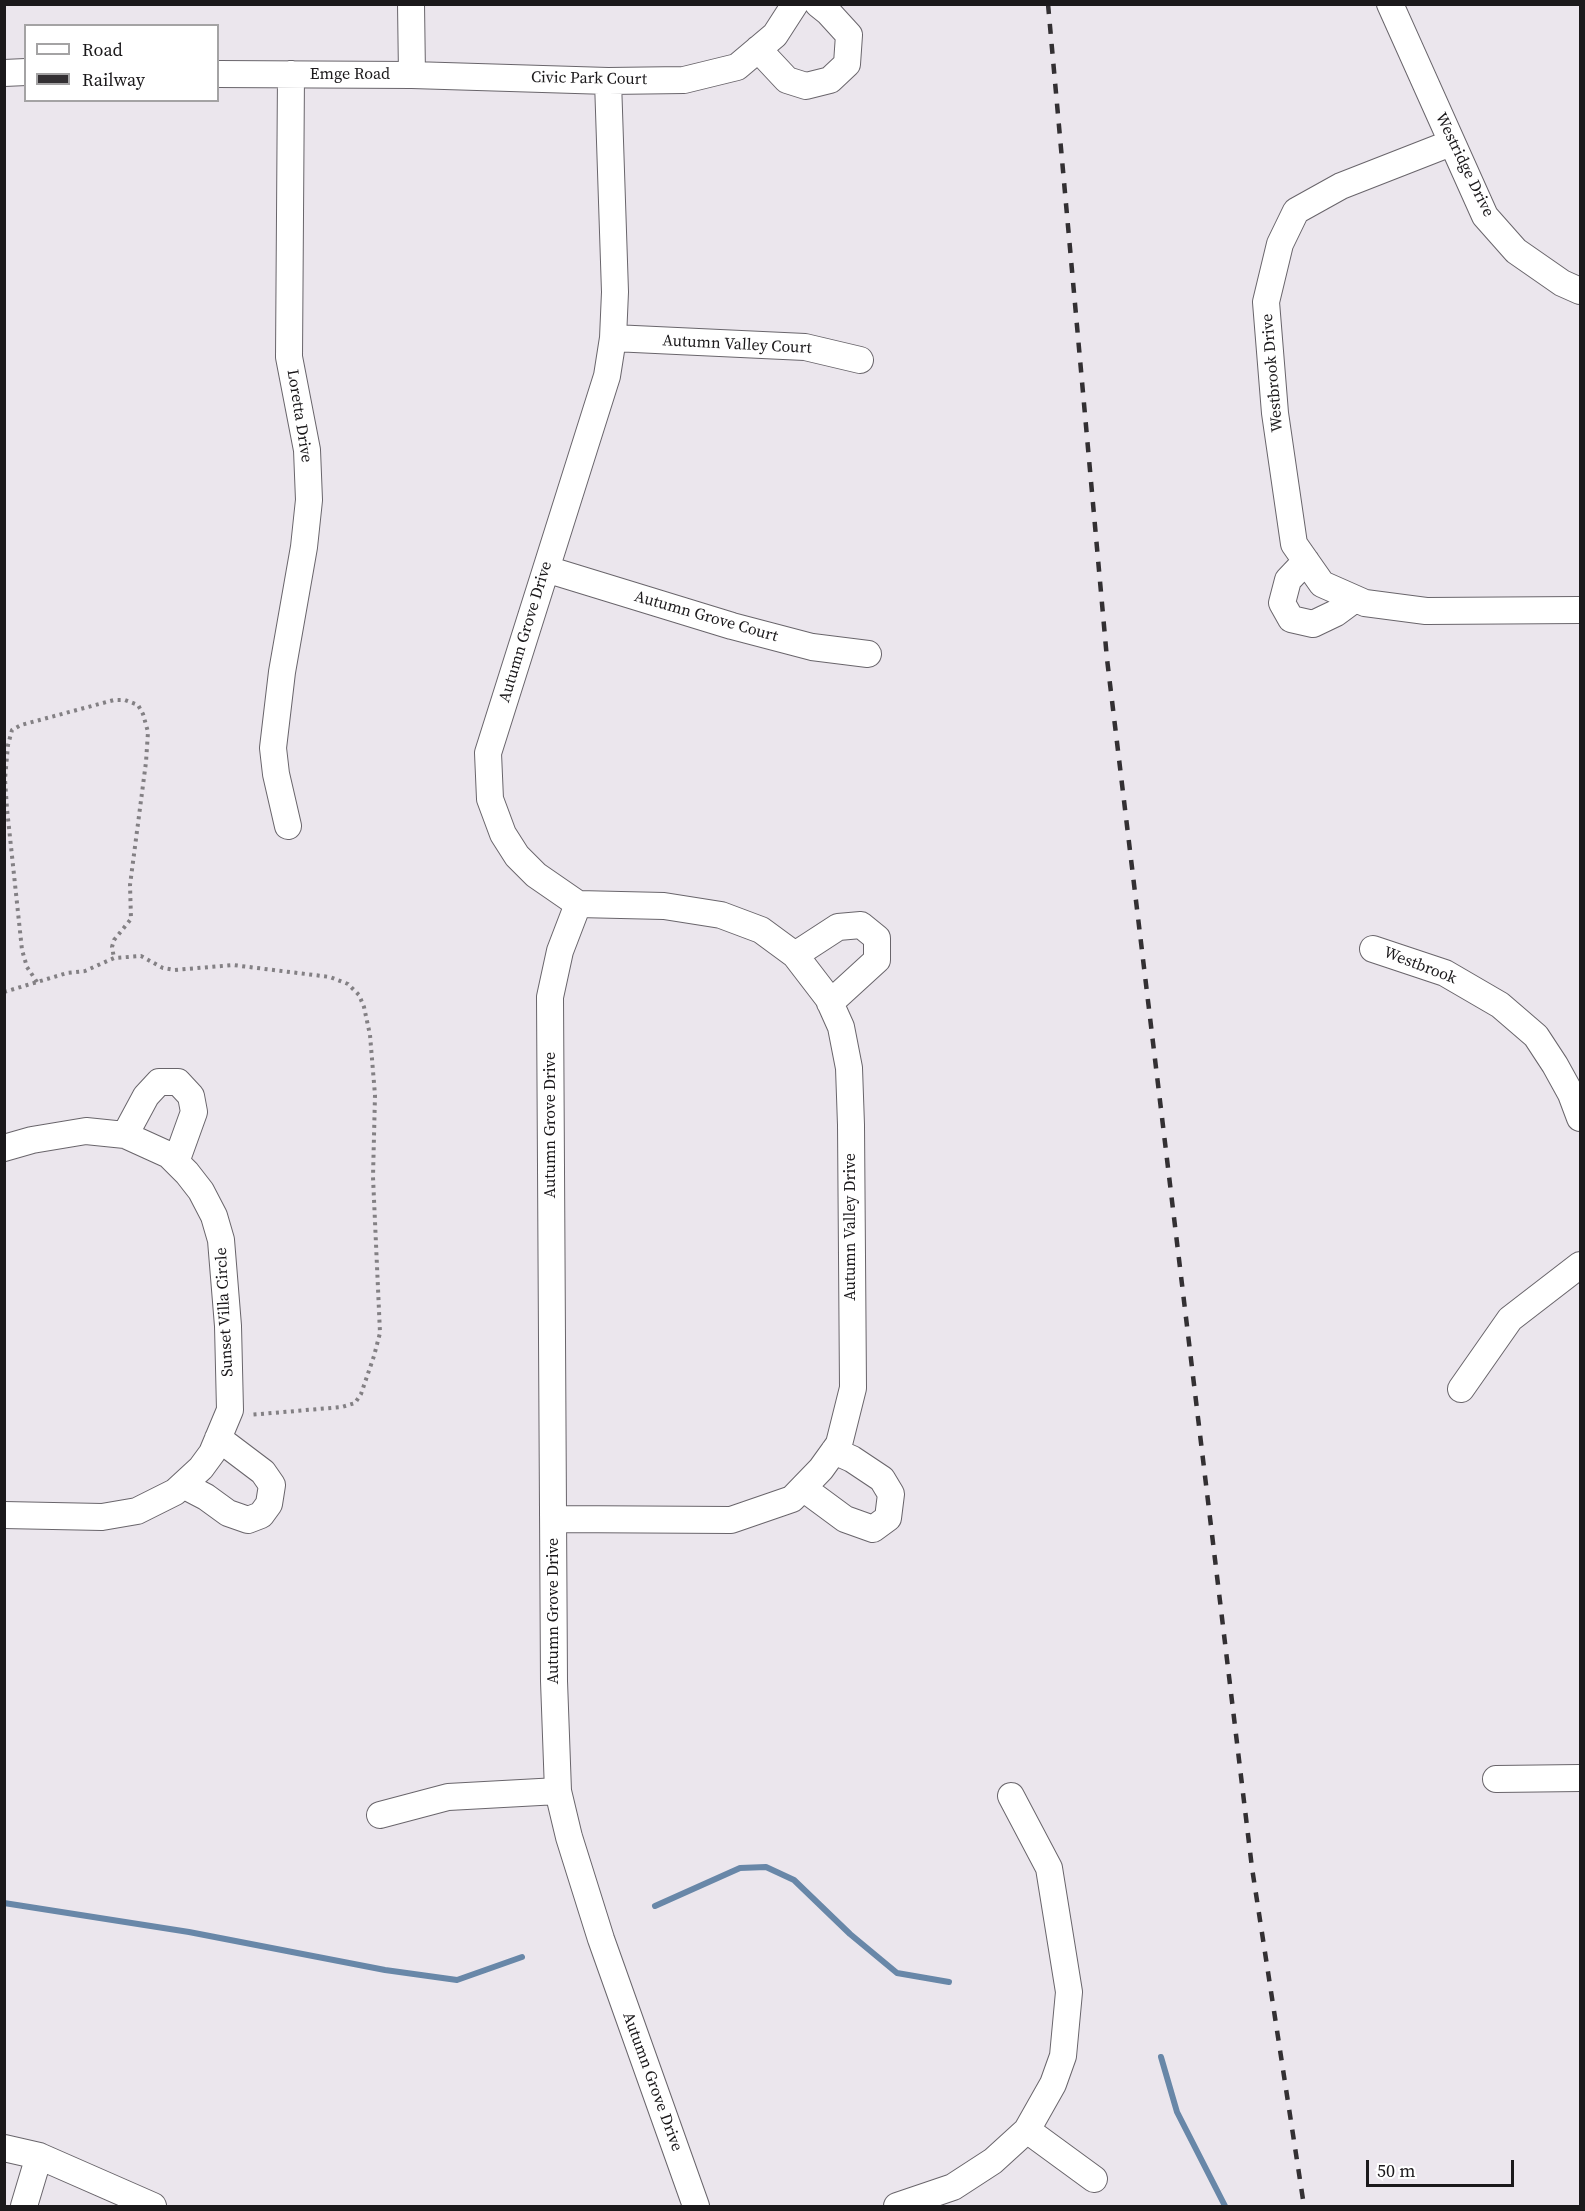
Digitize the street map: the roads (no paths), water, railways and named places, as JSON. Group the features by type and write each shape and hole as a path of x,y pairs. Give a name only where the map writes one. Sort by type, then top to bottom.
{"street":[{"name":"Emge Road","path":"219,74 412,75 411,4"},
{"name":"Civic Park Court","path":"412,75 608,81 684,80 737,66 775,35 795,4"},
{"path":"758,49 787,80 806,86 830,80 847,64 849,35 818,4"},
{"name":"Westridge Drive","path":"1390,4 1485,216 1516,250 1562,283 1581,291"},
{"path":"4,72 24,72"},
{"name":"Loretta Drive","path":"288,826 276,774 273,748 282,672 304,547 309,500 307,450 289,357 291,74"},
{"name":"Autumn Grove Drive","path":"608,81 615,292 613,338 607,376 488,753 490,799 503,834 517,856 536,875 578,904 561,951 550,997 554,1680 558,1791 569,1837 602,1939 696,2206"},
{"name":"Westbrook Drive","path":"1451,143 1341,186 1296,210 1280,244 1266,302 1275,413 1294,544 1322,584 1365,603 1426,611 1581,610"},
{"name":"Autumn Valley Court","path":"613,338 806,347 860,360"},
{"path":"1306,561 1288,580 1282,603 1291,620 1313,624 1336,613 1355,599"},
{"name":"Autumn Grove Court","path":"546,569 732,626 801,644 868,654"},
{"name":"Autumn Valley Drive","path":"554,1518 731,1520 792,1499 821,1469 839,1444 853,1388 849,1068 841,1027 830,1003 815,978 795,955 761,930 721,915 664,906 578,904"},
{"path":"795,955 838,927 861,925 878,938 877,960 830,1003"},
{"name":"Westbrook","path":"1373,949 1445,973 1500,1005 1536,1036 1555,1065 1581,1118"},
{"path":"125,1135 146,1096 159,1082 178,1082 191,1096 194,1112 176,1162"},
{"name":"Sunset Villa Circle","path":"4,1148 32,1140 86,1131 125,1135 169,1155 176,1162 201,1191 214,1216 221,1239 228,1326 230,1410 212,1453 201,1468 175,1492 137,1511 102,1517 4,1515"},
{"path":"1461,1389 1510,1319 1581,1264"},
{"path":"183,1485 206,1497 228,1513 248,1520 261,1515 269,1504 272,1485 223,1427"},
{"path":"803,1488 845,1519 873,1529 888,1518 891,1494 882,1479 852,1459 834,1451"},
{"path":"1496,1779 1581,1778"},
{"path":"380,1815 448,1797 558,1791"},
{"path":"897,2206 953,2187 993,2161 1027,2130 1053,2084 1063,2056 1069,1992 1049,1868 1011,1796"},
{"path":"1027,2130 1094,2179"},
{"path":"4,2148 39,2156 153,2206"},
{"path":"24,2206 39,2156"}],"waterway":[{"path":"655,1906 740,1868 766,1867 794,1880 850,1934 897,1973 949,1982"},
{"path":"4,1903 189,1932 385,1970 457,1980 522,1957"},
{"path":"1161,2057 1177,2112 1225,2206"}],"railway":[{"path":"1048,4 1107,659 1252,1868 1304,2206"}]}
